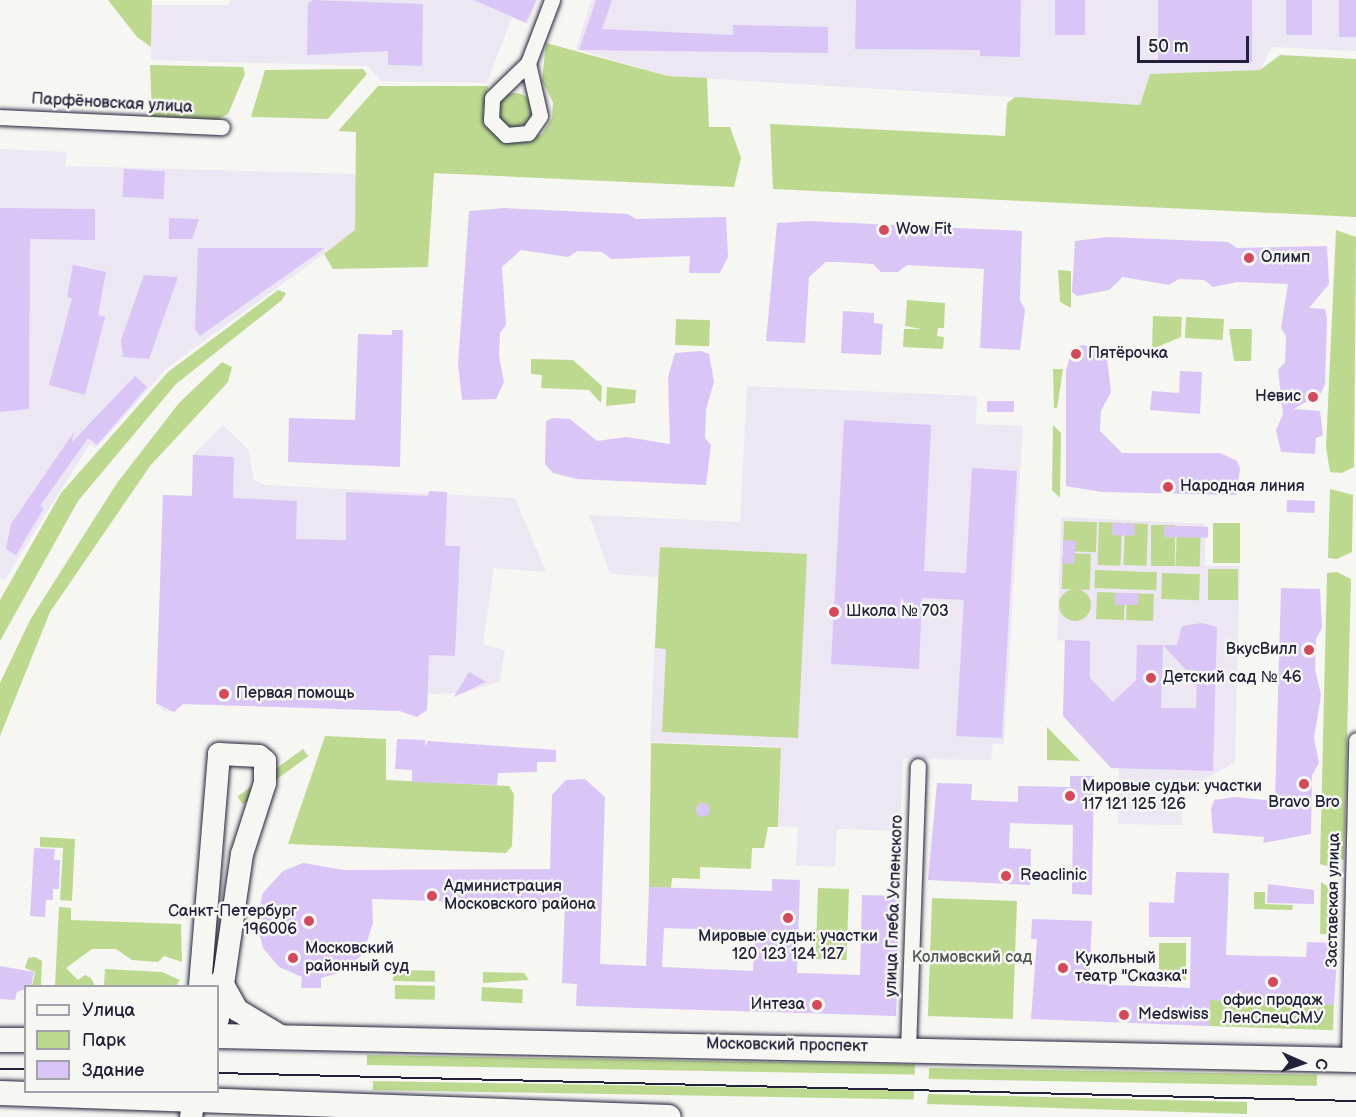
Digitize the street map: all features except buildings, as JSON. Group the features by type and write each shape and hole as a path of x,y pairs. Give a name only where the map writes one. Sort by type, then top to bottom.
{"main road":[{"name":"Московский проспект","path":"219,1036 279,1035 1352,1060"},
{"path":"0,1040 24,1040"},
{"path":"0,1093 669,1117"}],"street":[{"path":"528,63 540,116 528,133 506,135 491,120 492,98 528,63 552,0"},
{"name":"Парфёновская улица","path":"0,117 222,127"},
{"name":"Заставская улица","path":"1352,1060 1356,740"},
{"path":"219,754 259,756 265,761 265,783 242,854 211,984 219,754"},
{"name":"улица Глеба Успенского","path":"908,1049 918,766"},
{"path":"219,992 237,1011 279,1035"}],"shaded area":[{"path":"230,0 538,0 528,24 512,17 487,83 381,81 368,66 151,60 152,5 229,5"},
{"path":"591,0 1356,0 1356,51 1272,47 1260,70 1150,74 1140,105 668,76 576,49"},
{"path":"0,149 67,152 65,166 356,174 355,231 166,369 96,448 90,444 5,579 0,579"},
{"name":"Школа № 703","path":"747,386 977,396 976,424 1023,426 1004,744 993,744 991,760 903,759 900,831 837,829 835,867 796,865 798,827 779,826 781,747 650,742 658,577 610,574 589,515 740,522"},
{"path":"223,425 248,449 254,480 265,485 515,498 546,572 494,568 483,644 505,650 500,681 462,693 428,694 427,710 417,717 399,711 183,704 174,712 163,711 156,703 163,495 192,496 193,455"},
{"name":"Детский сад № 46","path":"1061,517 1205,524 1205,566 1240,566 1235,762 1183,792 1182,825 1118,824 1119,768 1111,768 1063,716 1065,641 1057,640"}],"green space":[{"path":"108,0 152,0 151,47 137,37"},
{"path":"546,43 668,76 707,78 709,127 730,127 741,158 734,187 434,173 428,267 333,269 324,254 355,230 356,132 338,131 378,86 488,86 483,114 489,129 500,137 527,140 542,134 552,118 553,102 542,81"},
{"path":"1280,55 1356,59 1356,217 773,189 770,124 1005,136 1007,103 1015,97 1140,105 1150,74 1260,70"},
{"path":"150,65 243,67 245,74 228,114 217,120 152,116"},
{"path":"363,69 367,74 328,119 251,117 265,70"},
{"path":"515,93 527,98 532,110 527,122 515,127 503,122 498,110 503,98"},
{"path":"1336,230 1356,237 1354,467 1342,473 1330,472 1326,447"},
{"path":"1058,270 1071,271 1071,308 1060,302"},
{"path":"278,290 286,293 282,300 176,384 78,501 0,641 0,600 61,493 168,372"},
{"path":"907,300 945,303 944,328 938,328 937,336 944,337 943,349 903,347 904,329 921,329 905,326"},
{"path":"1153,316 1182,317 1181,337 1152,349"},
{"path":"1186,317 1224,319 1223,340 1185,338"},
{"path":"676,319 710,320 709,346 675,345"},
{"path":"1229,329 1252,329 1251,361 1234,361"},
{"path":"531,359 573,360 602,386 601,403 589,390 541,388 542,375 531,374"},
{"path":"222,362 232,367 228,382 150,466 50,612 0,736 0,683 30,620 117,483 179,403"},
{"path":"1053,369 1063,369 1057,408 1054,408"},
{"path":"607,387 636,390 635,403 606,406"},
{"path":"1053,425 1061,433 1060,498 1052,490"},
{"path":"1330,489 1353,495 1352,552 1337,559 1328,558"},
{"path":"1064,521 1097,522 1096,552 1063,551"},
{"path":"1099,522 1122,523 1120,566 1097,565"},
{"path":"1125,523 1148,524 1147,566 1124,565"},
{"path":"1213,523 1240,523 1240,563 1213,563"},
{"path":"1151,525 1175,525 1175,566 1151,566"},
{"path":"1177,526 1201,527 1200,567 1176,566"},
{"path":"660,547 807,554 798,738 662,732 666,649 655,648"},
{"path":"1063,553 1091,554 1090,590 1062,589"},
{"path":"1208,569 1238,569 1238,600 1208,600"},
{"path":"1095,570 1157,572 1156,590 1094,588"},
{"path":"1337,572 1351,579 1344,859 1330,867 1320,864 1327,573"},
{"path":"1162,573 1200,574 1199,600 1161,599"},
{"path":"1075,589 1086,594 1091,605 1086,616 1075,621 1064,616 1059,605 1064,594"},
{"path":"1097,592 1125,593 1124,620 1096,619"},
{"path":"1127,593 1154,594 1153,621 1126,620"},
{"path":"1047,727 1080,761 1047,760"},
{"path":"325,736 386,739 386,780 509,786 514,794 512,846 506,853 288,844"},
{"path":"651,743 781,748 778,827 768,827 764,848 752,848 751,869 700,867 700,879 672,878 671,888 649,887"},
{"path":"303,749 308,756 243,804 237,797"},
{"path":"40,837 75,839 72,901 60,900 63,848 40,847"},
{"path":"1321,882 1340,894 1339,935 1320,934"},
{"path":"818,888 849,889 847,960 816,959"},
{"path":"1254,892 1265,892 1265,904 1293,905 1292,910 1254,909"},
{"name":"Колмовский сад","path":"932,898 1017,901 1013,1019 928,1016"},
{"path":"59,907 71,908 71,920 181,924 182,962 164,956 158,962 132,960 116,949 92,949 66,968 78,980 85,975 91,978 94,985 55,985"},
{"path":"1159,943 1186,943 1186,980 1159,980"},
{"path":"35,957 42,961 41,985 32,985 35,972 25,968 28,958"},
{"path":"105,969 162,972 180,980 177,985 104,985"},
{"path":"393,970 435,971 435,982 393,981"},
{"path":"483,972 524,973 529,980 483,983"},
{"path":"395,985 435,986 435,1000 395,999"},
{"path":"482,987 523,989 522,1003 481,1001"},
{"path":"1210,1000 1334,1004 1333,1030 1209,1026"},
{"path":"367,1055 915,1065 915,1075 367,1065"},
{"path":"929,1068 1317,1075 1317,1086 929,1079"},
{"path":"373,1081 914,1090 914,1099 373,1090"},
{"path":"928,1094 1247,1102 1247,1114 927,1104"}],"tram line":[{"path":"0,1069 24,1069"},
{"path":"219,1073 1356,1101"}],"place":[{"name":"Wow Fit","path":"884,230"},
{"name":"Олимп","path":"1249,258"},
{"name":"Пятёрочка","path":"1076,354"},
{"name":"Невис","path":"1313,397"},
{"name":"Народная линия","path":"1168,487"},
{"name":"Школа № 703","path":"834,612"},
{"name":"ВкусВилл","path":"1309,650"},
{"name":"Детский сад № 46","path":"1151,678"},
{"name":"Первая помощь","path":"224,694"},
{"name":"Bravo Bro","path":"1304,784"},
{"name":"Мировые судьи: участки 117 121 125 126","path":"1070,796"},
{"name":"Reaclinic","path":"1006,876"},
{"name":"Администрация Московского района","path":"432,896"},
{"name":"Мировые судьи: участки 120 123 124 127","path":"788,918"},
{"name":"Санкт-Петербург 196006","path":"309,921"},
{"name":"Московский районный суд","path":"293,958"},
{"name":"Кукольный театр \"Сказка\"","path":"1063,968"},
{"name":"офис продаж ЛенСпецСМУ","path":"1273,982"},
{"name":"Интеза","path":"817,1005"},
{"name":"Medswiss","path":"1124,1015"}]}
